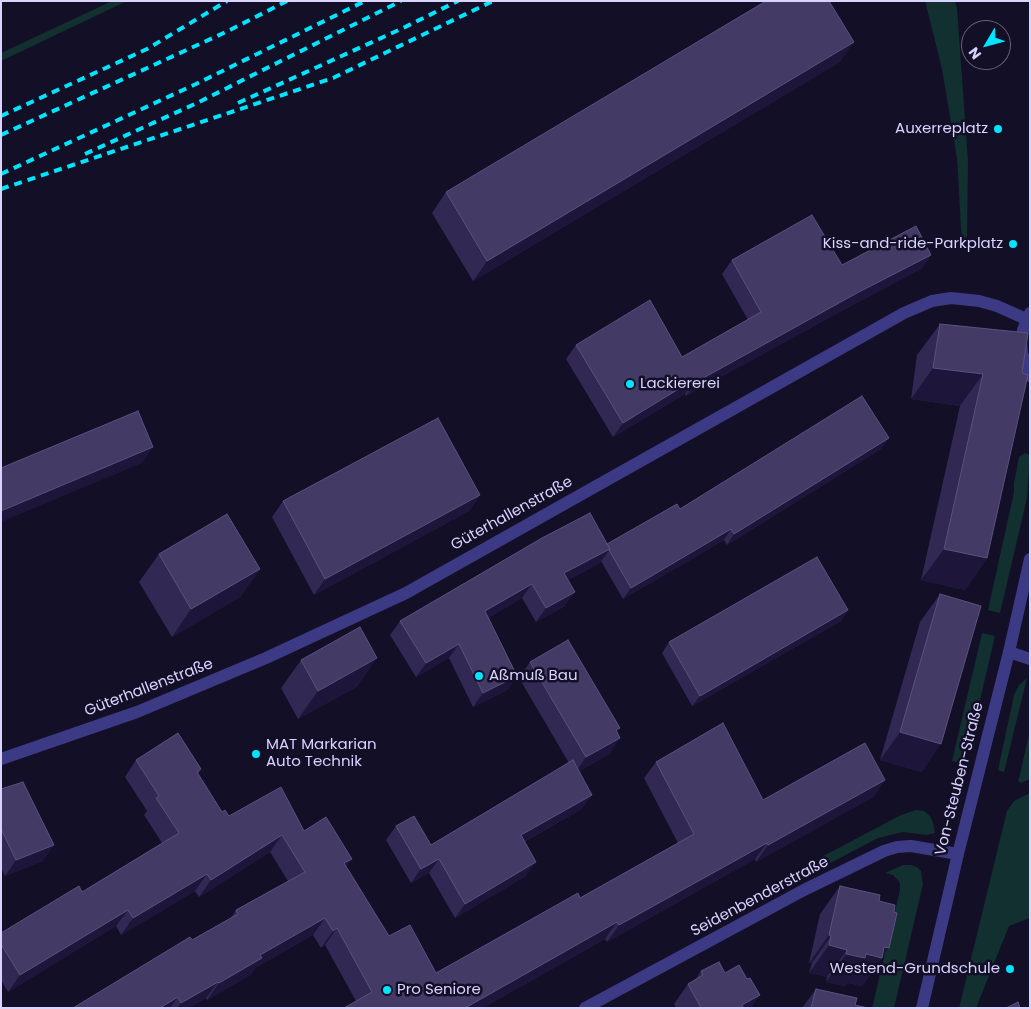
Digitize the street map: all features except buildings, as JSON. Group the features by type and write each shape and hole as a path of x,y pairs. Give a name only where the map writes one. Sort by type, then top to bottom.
{"street":[{"name":"Güterhallenstraße","path":"1,760 146,708 266,658 406,593 904,313 932,301 951,298 979,301 1028,316"},
{"path":"1028,316 1021,342 1023,359 1030,376"},
{"name":"Von-Steuben-Straße","path":"922,1008 1030,559"},
{"path":"1009,652 1030,659"},
{"name":"Seidenbenderstraße","path":"585,1008 804,890 884,850 911,846 958,854"}],"green space":[{"path":"112,1 127,1 1,61 1,53"},
{"path":"925,1 955,1 957,8 968,161 967,242 962,245 957,158 942,69"},
{"path":"1025,453 1030,455 1027,498 1000,613 988,610 1014,492 1019,457"},
{"path":"982,633 995,636 965,764 952,761"},
{"path":"1027,678 1004,772 998,770 1014,695 1019,685"},
{"path":"1030,730 1030,779 1021,783 1018,781"},
{"path":"1030,793 1030,918 1009,926 976,1008 959,1008 1007,811 1014,801"},
{"path":"916,810 924,811 930,816 935,833 926,835 903,832 878,838 817,870 812,862 901,815"},
{"path":"903,865 917,867 921,871 923,884 894,1008 872,1008 900,890 898,880 893,875 885,873"}],"railway":[{"path":"1,116 147,49 227,1"},
{"path":"1,135 228,31 287,1"},
{"path":"1,174 196,84 365,1"},
{"path":"85,154 197,103 401,1"},
{"path":"238,103 458,1"},
{"path":"1,189 333,78 493,1"}],"place":[{"name":"Auxerreplatz","path":"998,129"},
{"name":"Kiss-and-ride-Parkplatz","path":"1013,244"},
{"name":"Lackiererei","path":"630,384"},
{"name":"Aßmuß Bau","path":"479,676"},
{"name":"MAT Markarian Auto Technik","path":"256,754"},
{"name":"Westend-Grundschule","path":"1010,969"},
{"name":"Pro Seniore","path":"387,990"}]}
